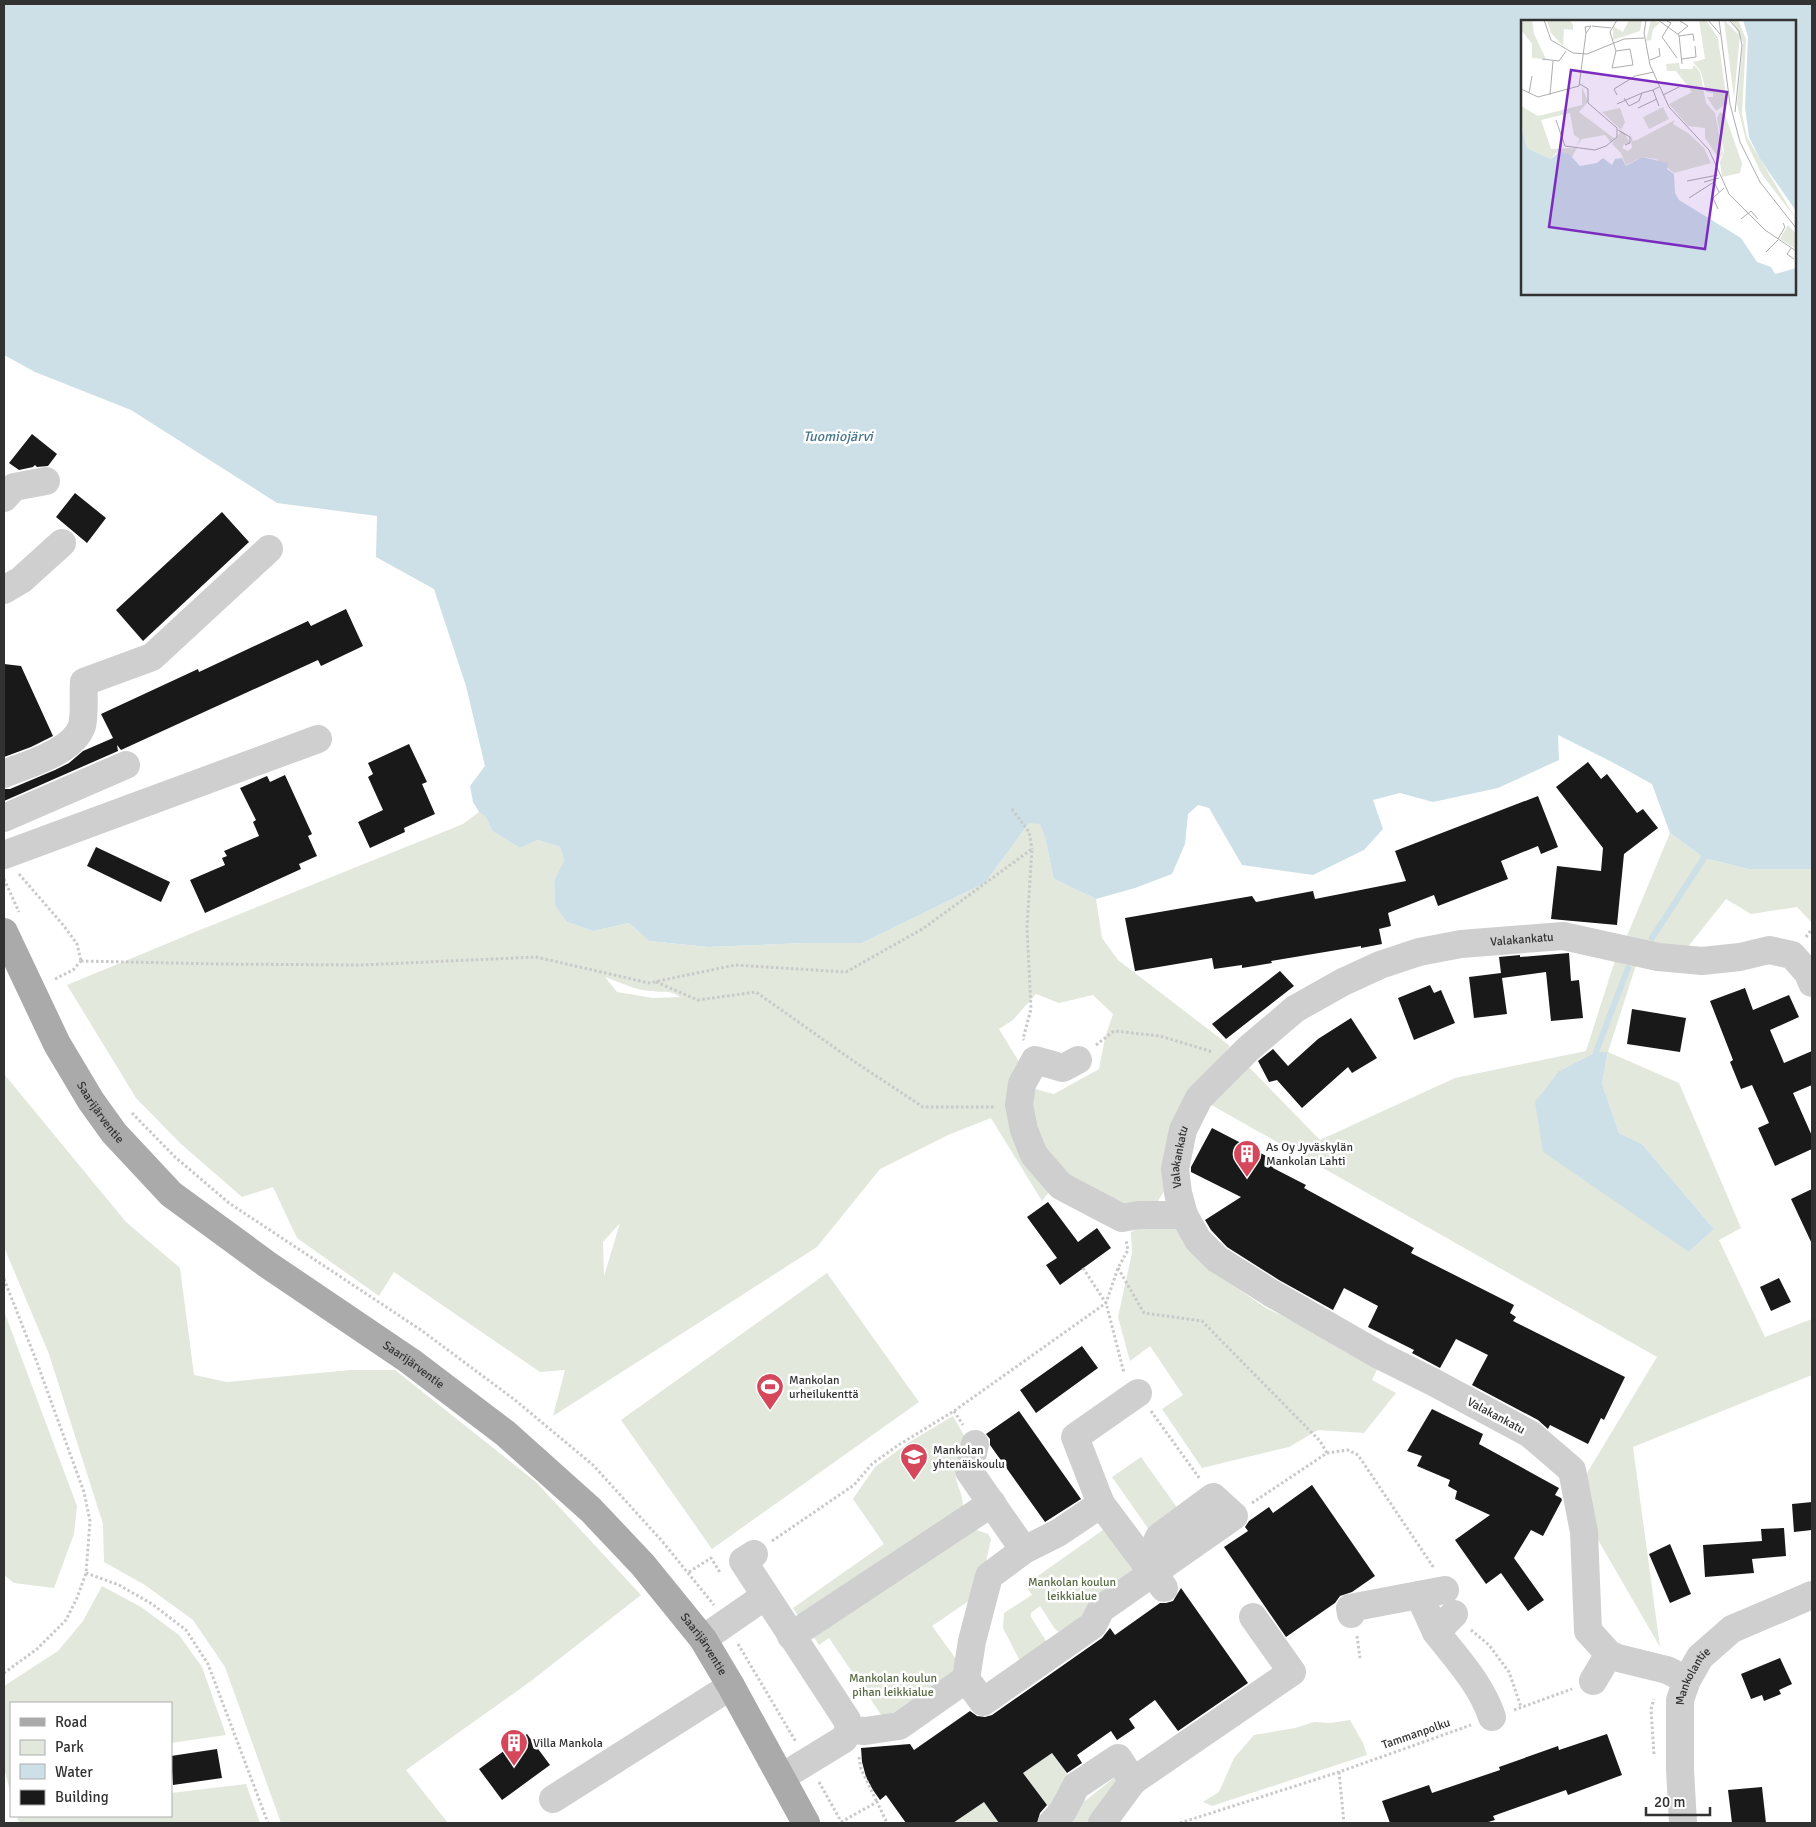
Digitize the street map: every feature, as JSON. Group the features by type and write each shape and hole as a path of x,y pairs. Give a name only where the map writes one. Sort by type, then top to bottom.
{"main road":[{"name":"Saarijärventie","path":"4,932 57,1044 90,1101 114,1132 170,1194 268,1265 410,1361 505,1433 591,1510 643,1565 703,1639 732,1686 806,1823"}],"street":[{"path":"4,498 14,486 46,481"},
{"path":"4,590 21,580 62,542"},
{"path":"4,774 63,749 74,739 82,725 84,682 152,657 269,550"},
{"path":"8,862 318,740"},
{"path":"4,818 29,802 126,765"},
{"name":"Valakankatu","path":"1687,1680 1667,1670 1609,1654 1588,1631 1584,1532 1572,1470 1530,1434 1379,1355 1271,1293 1217,1259 1198,1240 1184,1215 1178,1193 1176,1169 1183,1130 1199,1098 1237,1059 1295,1009 1343,982 1380,965 1419,952 1462,944 1563,936 1658,957 1702,962 1740,957 1769,950 1792,955 1808,973 1812,983"},
{"path":"1078,1060 1063,1068 1035,1060 1022,1084 1020,1105 1024,1130 1034,1155 1061,1186 1122,1218 1139,1215 1184,1215"},
{"path":"1138,1393 1075,1436 1101,1504 1154,1576"},
{"path":"968,1434 969,1471 1024,1550"},
{"path":"1101,1504 1058,1533 1024,1550 989,1576 972,1641 966,1679 983,1702 1093,1625 1100,1610 1154,1576 1234,1516 1213,1497 1159,1537 1154,1576"},
{"path":"791,1636 992,1504"},
{"path":"754,1554 743,1561 847,1720 850,1740"},
{"name":"Mankolantie","path":"1683,1823 1680,1770 1680,1700 1687,1680 1700,1657 1732,1629 1812,1595"},
{"path":"703,1639 765,1596"},
{"path":"1354,1623 1350,1608 1438,1608 1487,1704 1492,1718"},
{"path":"1102,1823 1134,1781 1292,1672 1253,1617"},
{"path":"1593,1682 1609,1654"},
{"path":"782,1777 865,1731 899,1726 966,1679"},
{"path":"554,1799 732,1686"},
{"path":"1052,1823 1063,1811 1076,1786 1118,1758 1134,1781"}],"path":[{"path":"1012,810 1029,832 1032,849 1027,927 1031,1009 1023,1039 1035,1060"},
{"path":"55,979 73,970 81,961 361,965 536,957 650,983 735,965 846,972 924,928 1032,849"},
{"path":"8,862 64,926 77,944 81,961"},
{"path":"656,982 698,1000 756,992 852,1060 923,1107 984,1108 1020,1105"},
{"path":"1078,1060 1114,1031 1160,1036 1237,1059"},
{"path":"754,1554 854,1485 872,1464 954,1411 1106,1303 1118,1268 1128,1250 1122,1218"},
{"path":"1084,1268 1106,1303 1123,1372 1213,1497"},
{"path":"1118,1268 1144,1314 1202,1321 1320,1441 1327,1453"},
{"path":"4,1279 84,1492 90,1521 86,1573 77,1598 66,1620 37,1649 4,1673"},
{"path":"954,1411 968,1434"},
{"path":"1234,1516 1327,1453 1348,1450 1358,1454 1426,1554 1438,1608 1489,1646 1509,1672 1521,1707"},
{"path":"689,1572 710,1558 725,1580"},
{"path":"86,1573 119,1585 152,1604 186,1630 208,1664 268,1823"},
{"path":"716,1607 722,1603"},
{"path":"1354,1623 1360,1658"},
{"name":"Tammanpolku","path":"1180,1823 1339,1772 1593,1682"},
{"path":"850,1740 860,1769 887,1823"},
{"path":"1339,1772 1344,1823"},
{"path":"841,1822 877,1802"}],"green space":[{"path":"479,812 486,817 492,831 520,848 538,840 560,847 564,860 554,881 555,906 567,922 593,931 629,923 649,941 708,947 862,943 985,883 1029,823 1040,823 1054,879 1096,899 1102,938 1118,960 1230,1046 1173,1125 1165,1165 1164,1191 1154,1208 1116,1208 1109,1206 1073,1184 1049,1162 1039,1150 1033,1137 1029,1122 1028,1106 1031,1088 1054,1094 1099,1069 1105,1038 1113,1014 1093,995 1059,1003 1036,994 1013,1020 999,1029 1019,1062 1010,1084 1009,1115 1049,1192 1042,1201 991,1118 948,1135 880,1169 817,1247 553,1416 565,1370 540,1372 394,1272 379,1296 297,1238 273,1187 242,1197 180,1143 136,1098 67,985 463,824","holes":["605,977 638,989 669,992 680,997 653,998 617,992","620,1223 604,1276 604,1277 603,1242"]},
{"path":"1670,833 1704,858 1748,869 1812,869 1812,923 1797,907 1751,914 1726,899 1683,953 1624,943"},
{"path":"1617,954 1638,959 1608,1052 1679,1083 1741,1228 1719,1240 1765,1337 1812,1319 1812,1375 1633,1447 1660,1647 1568,1488 1584,1478 1657,1357 1208,1103 1243,1061 1320,1140 1455,1078 1586,1051","holes":["1596,1052 1608,1053 1602,1084 1619,1133 1642,1144 1714,1229 1689,1252 1559,1071"]},
{"path":"4,1074 126,1222 180,1268 194,1375 227,1382 350,1370 395,1370 536,1482 641,1595 531,1681 406,1770 448,1823 281,1823 225,1667 193,1620 145,1585 104,1562 103,1524 49,1354 4,1247"},
{"path":"1156,1221 1175,1224 1209,1269 1266,1308 1380,1363 1372,1380 1396,1393 1364,1433 1318,1430 1289,1447 1202,1468 1162,1409 1183,1395 1150,1346 1130,1361 1118,1317 1132,1253 1131,1232"},
{"name":"Mankolan urheilukenttä","path":"827,1273 919,1402 712,1549 621,1420"},
{"path":"4,1311 77,1506 74,1534 54,1588 14,1583 4,1575"},
{"path":"953,1416 969,1444 957,1463 955,1472 963,1501 962,1513 802,1622 793,1608 884,1544 853,1499 875,1467 911,1441"},
{"path":"1141,1457 1181,1513 1152,1534 1112,1477"},
{"name":"Mankolan koulun leikkialue","path":"1110,1525 1144,1574 1059,1632 1040,1606 1031,1613 1031,1617 1051,1649 1024,1669 1003,1628 1004,1613 1032,1595 1025,1585"},
{"name":"Mankolan koulun pihan leikkialue","path":"977,1530 988,1534 991,1539 979,1594 932,1626 961,1666 884,1719 829,1638 819,1645 810,1631 953,1535"},
{"path":"102,1586 141,1607 179,1635 202,1667 226,1735 172,1743 172,1702 10,1702 10,1791 4,1768 4,1686 58,1651 83,1621"},
{"path":"1350,1720 1363,1743 1367,1755 1212,1806 1203,1802 1219,1792 1234,1758 1254,1735 1295,1728 1314,1722 1330,1723"},
{"path":"1052,1753 1075,1785 1053,1813 1023,1773"},
{"path":"1120,1773 1094,1823 1057,1823 1078,1791 1085,1801"},
{"path":"246,1784 260,1823 19,1823 17,1817 172,1817 172,1793"},
{"path":"984,1802 999,1823 953,1823"}],"water":[{"name":"Tuomiojärvi","path":"4,4 1812,4 1812,869 1748,869 1704,858 1670,833 1652,784 1558,735 1559,760 1498,788 1433,802 1400,793 1373,800 1383,829 1364,850 1313,875 1242,865 1209,808 1198,805 1188,814 1185,844 1172,874 1135,888 1096,899 1054,879 1047,845 1040,824 1029,823 985,883 862,943 708,947 649,941 629,923 593,931 567,922 555,906 554,881 564,860 560,847 538,840 520,848 492,831 486,817 479,812 473,802 470,786 485,766 466,686 434,589 376,557 377,516 277,503 131,410 35,372 4,355"},
{"path":"1596,1052 1608,1052 1602,1084 1619,1133 1642,1144 1714,1229 1689,1252 1543,1152 1535,1102 1559,1071"}],"building":[{"path":"32,434 57,454 48,466 37,467 35,465 19,470 9,463"},
{"path":"75,493 106,518 87,543 56,517"},
{"path":"222,512 249,542 143,641 116,610"},
{"path":"346,609 363,646 321,666 318,660 121,750 117,745 118,751 4,801 4,789 10,789 55,770 69,763 83,751 113,738 101,714 198,669 199,672 308,621 311,626"},
{"path":"4,664 21,666 53,736 4,757"},
{"path":"409,744 427,782 422,784 435,814 404,828 405,832 370,848 358,822 383,810 368,777 373,774 368,763"},
{"path":"1588,762 1601,779 1607,774 1637,813 1643,809 1658,828 1624,854 1617,925 1551,919 1557,866 1601,871 1603,848 1556,787"},
{"path":"285,775 312,834 308,836 317,856 299,864 301,869 205,913 190,880 225,865 222,858 227,856 224,851 259,836 253,822 256,820 240,788 267,776 270,782"},
{"path":"1538,796 1558,847 1541,854 1538,846 1501,861 1508,879 1438,906 1434,895 1388,913 1391,926 1379,929 1382,944 1271,961 1272,963 1242,968 1242,965 1214,969 1212,958 1135,971 1125,918 1252,896 1256,902 1313,891 1315,899 1406,881 1395,851"},
{"path":"96,847 170,882 161,902 87,866"},
{"path":"1569,953 1571,981 1579,980 1583,1018 1551,1021 1546,972 1502,978 1507,1014 1474,1018 1469,977 1501,973 1499,957"},
{"path":"1280,971 1294,986 1226,1039 1212,1024"},
{"path":"1430,985 1434,993 1441,990 1455,1023 1414,1040 1398,998"},
{"path":"1745,988 1753,1010 1789,995 1799,1017 1770,1030 1784,1063 1812,1051 1812,1085 1793,1093 1812,1136 1812,1149 1775,1166 1758,1128 1769,1123 1752,1085 1741,1089 1730,1062 1733,1060 1710,1001"},
{"path":"1632,1009 1686,1018 1680,1052 1627,1044"},
{"path":"1351,1018 1377,1058 1352,1073 1348,1067 1302,1108 1277,1080 1269,1082 1258,1061 1273,1049 1288,1066 1318,1039"},
{"path":"1212,1128 1276,1161 1273,1168 1306,1185 1304,1188 1414,1248 1411,1253 1514,1305 1510,1313 1516,1317 1513,1321 1625,1377 1604,1420 1601,1418 1588,1444 1550,1425 1548,1429 1538,1420 1472,1385 1488,1355 1456,1339 1440,1368 1412,1353 1414,1350 1368,1327 1378,1306 1344,1288 1333,1310 1279,1280 1227,1247 1211,1230 1205,1220 1241,1197 1191,1172 1191,1167"},
{"path":"1812,1189 1812,1244 1791,1199"},
{"path":"1048,1202 1078,1242 1097,1228 1111,1248 1060,1285 1046,1265 1057,1258 1027,1217"},
{"path":"1779,1278 1791,1302 1771,1311 1760,1287"},
{"path":"1082,1346 1098,1368 1036,1413 1020,1390"},
{"path":"1432,1409 1483,1434 1479,1444 1559,1488 1555,1495 1562,1500 1543,1536 1531,1530 1514,1558 1544,1600 1528,1611 1501,1573 1486,1584 1455,1540 1490,1515 1455,1499 1457,1491 1448,1486 1450,1480 1417,1466 1422,1456 1407,1451"},
{"path":"1019,1411 1081,1499 1045,1522 990,1445 990,1439 986,1434"},
{"path":"1312,1485 1375,1576 1352,1592 1340,1596 1335,1603 1286,1637 1224,1547 1248,1531 1245,1527 1249,1521 1269,1507 1273,1513"},
{"path":"1812,1502 1812,1530 1794,1532 1792,1504"},
{"path":"1784,1528 1786,1556 1752,1559 1754,1573 1705,1577 1703,1545 1762,1541 1761,1529"},
{"path":"1670,1544 1691,1594 1670,1603 1649,1554"},
{"path":"1181,1588 1248,1683 1178,1731 1155,1700 1129,1719 1135,1728 1117,1740 1111,1731 1077,1755 1082,1763 1067,1773 1052,1753 1023,1773 1047,1805 1040,1813 1037,1823 999,1823 984,1802 953,1823 906,1823 886,1795 880,1800 873,1790 866,1777 861,1748 910,1744 914,1750 970,1711 977,1716 985,1717 992,1715 1102,1638 1110,1628 1115,1635 1160,1603 1173,1601"},
{"path":"1780,1658 1792,1684 1779,1690 1781,1694 1764,1701 1762,1695 1751,1699 1741,1674"},
{"name":"Villa Mankola","path":"527,1734 550,1765 502,1800 479,1769"},
{"path":"1607,1734 1622,1775 1568,1795 1566,1790 1493,1816 1495,1820 1485,1823 1390,1823 1382,1801 1429,1785 1432,1793 1500,1770 1499,1767 1558,1746 1559,1750"},
{"path":"217,1749 222,1778 173,1785 172,1756"},
{"path":"1762,1787 1766,1823 1732,1823 1728,1790"}],"waterway":[{"path":"1652,938 1704,858"},
{"path":"1596,1052 1628,968"}],"place":[{"name":"As Oy Jyväskylän Mankolan Lahti","path":"1247,1178"},
{"name":"Mankolan urheilukenttä","path":"770,1411"},
{"name":"Mankolan yhtenäiskoulu","path":"914,1481"},
{"name":"Villa Mankola","path":"514,1767"}]}
